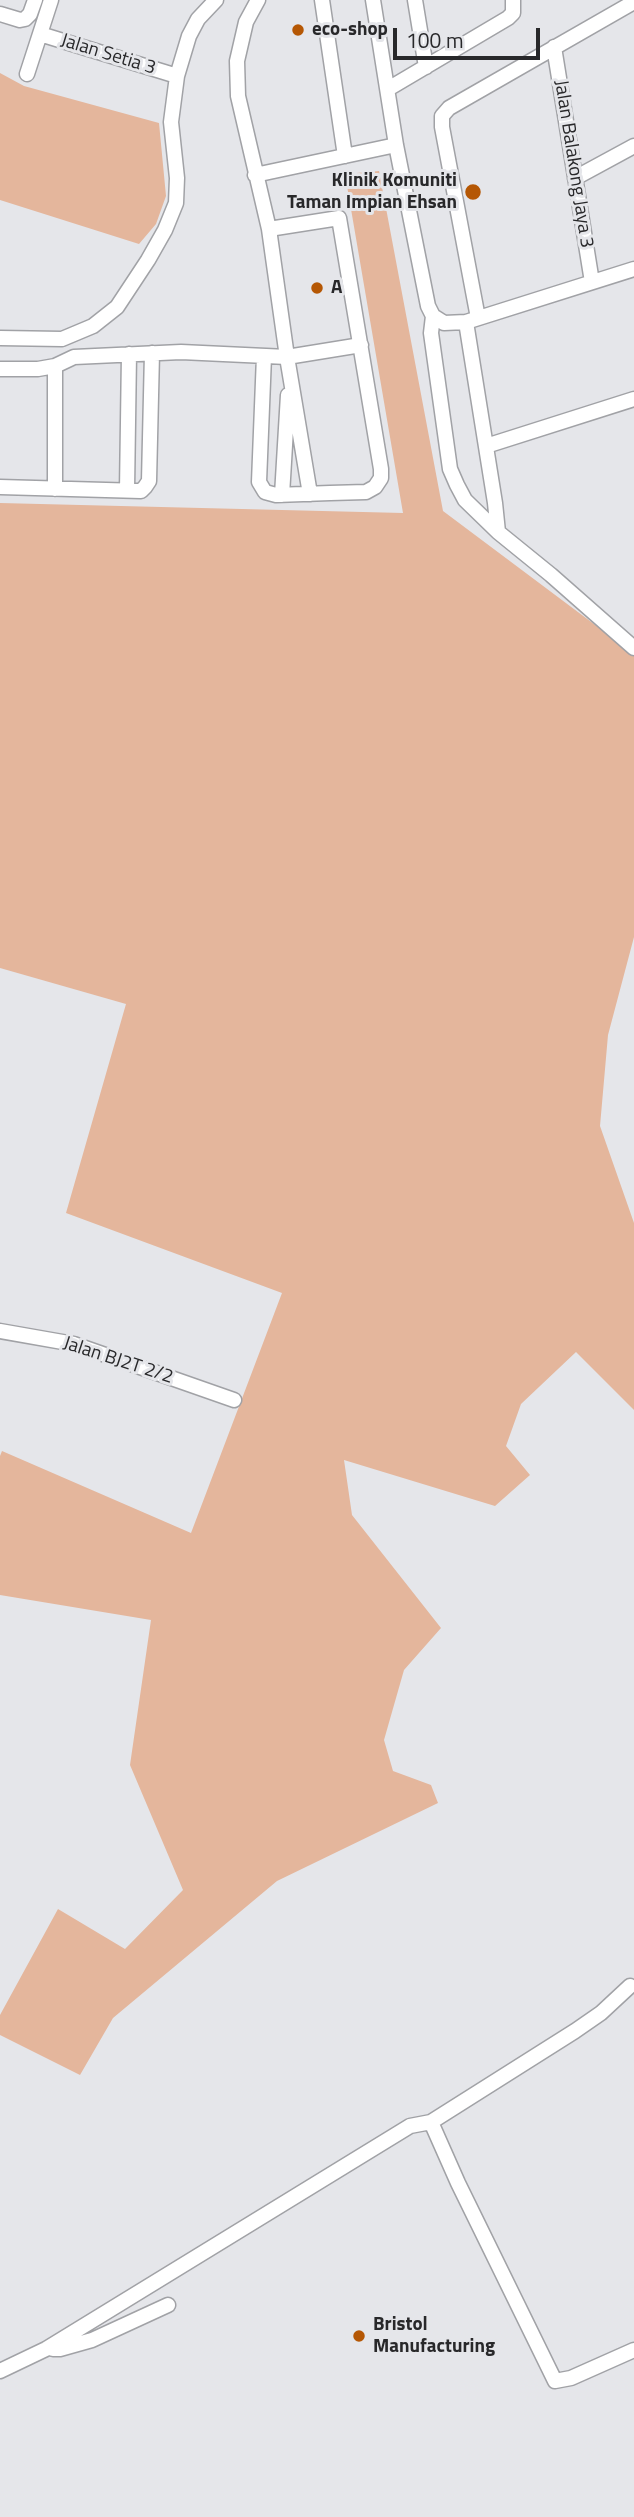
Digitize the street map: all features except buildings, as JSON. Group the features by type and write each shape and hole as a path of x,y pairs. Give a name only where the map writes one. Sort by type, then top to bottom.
{"street":[{"path":"0,14 25,19 35,0"},
{"path":"27,74 51,0"},
{"path":"258,0 246,22 236,77 269,229 310,494"},
{"path":"322,0 345,156"},
{"path":"373,0 396,145 428,306 433,316 444,323 472,320 634,269"},
{"path":"415,0 426,67"},
{"path":"0,338 62,339 93,326 117,307 159,240 176,204 177,178 171,122 177,76 189,36 198,19 213,1"},
{"path":"498,532 472,320 442,117 449,108 634,2"},
{"path":"388,89 426,67 513,6"},
{"name":"Jalan Setia 3","path":"40,34 177,76"},
{"name":"Jalan Balakong Jaya 3","path":"554,47 592,282"},
{"path":"256,175 396,145"},
{"path":"575,178 634,146"},
{"path":"264,356 259,482 265,492 282,495 366,492 375,487 381,478 340,218 269,229"},
{"path":"433,316 430,333 450,469 465,500 498,532 634,648"},
{"path":"0,369 38,369 55,366 74,357 152,353 264,356 288,363 361,345"},
{"path":"0,487 141,491 149,481 152,353"},
{"path":"127,490 129,354"},
{"path":"282,495 288,363"},
{"path":"55,366 55,489"},
{"path":"486,446 634,399"},
{"name":"Jalan BJ2T 2/2","path":"0,1331 74,1344 234,1400"},
{"path":"0,2371 46,2349 410,2126 431,2122 575,2031 630,1986"},
{"path":"431,2122 555,2381 571,2378 634,2350"},
{"path":"46,2349 60,2349 92,2340 168,2305"}],"shaded area":[{"path":"0,73 24,86 159,123 166,196 156,224 139,244 0,200"},
{"path":"379,171 443,511 634,654 634,937 608,1035 600,1126 634,1223 634,1410 576,1352 521,1404 506,1446 530,1475 495,1506 344,1460 352,1515 441,1628 404,1670 384,1740 393,1771 431,1785 438,1803 277,1881 113,2018 80,2075 0,2035 0,2015 58,1909 125,1949 183,1890 130,1765 151,1620 0,1595 0,1456 2,1451 191,1533 282,1293 66,1213 126,1004 0,968 0,503 403,513 345,174"}],"place":[{"name":"eco-shop","path":"298,30"},
{"name":"Klinik Komuniti Taman Impian Ehsan","path":"473,192"},
{"name":"A","path":"317,288"},
{"name":"Bristol Manufacturing","path":"359,2336"}]}
